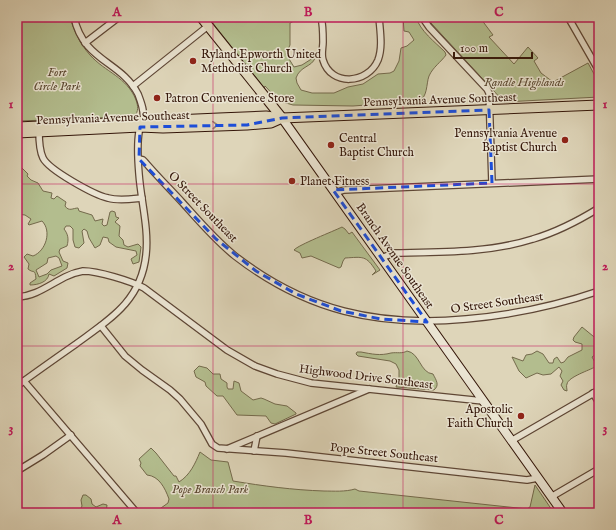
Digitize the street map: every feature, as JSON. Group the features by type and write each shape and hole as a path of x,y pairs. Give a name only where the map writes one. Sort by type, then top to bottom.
{"highway":[{"name":"Branch Avenue Southeast","path":"201,17 282,118"},
{"name":"Pennsylvania Avenue Southeast","path":"17,133 39,129 141,124 162,128 247,125 271,123 282,118 599,105"},
{"name":"Pennsylvania Avenue Southeast","path":"17,127 39,129"}],"main road":[{"name":"Branch Avenue Southeast","path":"282,118 563,513"}],"street":[{"path":"17,386 101,326 123,307 138,285 144,269 147,250 139,174 139,132 143,114 141,103 133,86 124,75 98,57 85,43 78,31 74,17"},
{"path":"85,43 119,17"},
{"path":"321,17 323,32 322,60 329,71 341,78 349,80 364,76 375,66 378,59 381,40 379,17"},
{"path":"422,17 429,27 485,85 489,93 492,183"},
{"path":"568,17 599,71"},
{"path":"133,86 208,26"},
{"path":"39,129 42,156 52,168 99,196 113,199 142,198"},
{"name":"O Street Southeast","path":"139,159 145,162 220,243 249,266 278,284 304,297 351,314 381,319 427,322 483,318 523,312 555,305 599,291"},
{"path":"335,194 344,190 599,179"},
{"path":"381,258 394,253 478,250 519,243 559,230 599,208"},
{"name":"Highwood Drive Southeast","path":"17,297 36,293 67,276 81,272 95,273 138,285 227,350 260,368 281,376 302,381 483,401"},
{"path":"101,326 125,356 182,401 201,424 214,445 218,448 226,450 369,389"},
{"path":"24,381 138,513"},
{"path":"511,441 599,390"},
{"path":"593,393 599,403"},
{"path":"17,471 71,435"},
{"path":"254,451 257,436"},
{"name":"Pope Street Southeast","path":"226,450 293,454 527,480 538,478"},
{"path":"551,496 599,469"}],"highlighted area":[{"path":"489,110 492,183 333,190 427,322 381,319 341,311 296,294 256,271 216,239 139,159 140,127 247,125 282,118"}],"green space":[{"name":"Fort Circle Park","path":"17,17 70,17 73,27 86,51 96,61 121,80 132,92 138,106 137,113 134,117 17,121"},
{"path":"208,17 293,17 294,21 290,23 290,45 286,54 294,67 302,65 315,58 300,71 296,78 301,90 312,93 334,93 348,87 363,84 378,74 390,73 394,71 399,61 401,48 407,46 414,40 409,32 404,31 403,17 416,17 424,32 445,52 446,55 429,76 424,97 418,101 353,106 293,105 279,101 265,86 264,88"},
{"name":"Randle Highlands","path":"429,17 468,17 469,19 481,19 493,35 489,37 514,64 528,47 538,58 534,61 541,73 553,82 588,63 599,83 599,97 504,102 431,23"},
{"path":"17,167 22,168 31,180 38,183 43,191 52,193 51,198 54,199 57,196 66,202 65,206 68,209 78,208 79,211 92,215 95,221 103,219 102,224 104,226 107,225 110,212 115,212 116,217 119,218 115,222 120,226 119,236 123,240 124,245 128,247 138,244 141,247 139,262 133,264 131,259 137,255 136,251 116,247 109,242 108,238 103,237 100,245 95,248 87,231 84,229 82,231 84,243 79,248 75,247 73,240 73,229 70,226 66,226 64,229 68,237 67,246 60,249 59,252 63,261 68,263 67,268 54,276 49,274 47,279 42,282 30,285 30,283 36,279 35,274 28,269 29,264 24,257 27,254 33,256 41,250 46,240 47,230 42,221 29,225 28,224 31,219 25,215 17,214","holes":["56,256 59,258 62,266 39,277 36,270 47,263 48,258"]},
{"path":"342,227 349,234 352,232 380,270 372,275 376,271 367,260 360,257 345,258 341,267 339,268 311,256 302,258 300,253 294,250"},
{"path":"582,327 599,341 599,352 592,357 596,364 595,367 568,381 567,391 564,390 561,385 563,381 560,376 562,371 559,367 551,374 543,375 537,373 526,378 519,371 512,357 523,361 526,355 537,351 543,354 549,363 553,363 554,359 557,357 561,363 568,357 582,350 582,344 573,340"},
{"path":"407,351 415,355 425,370 433,374 437,384 434,390 396,387 399,379 399,370 396,364 390,361 358,356 356,354 357,352 383,354"},
{"path":"199,366 207,368 213,374 220,374 221,379 227,383 228,389 233,389 234,381 239,383 241,391 253,400 261,398 275,404 287,406 296,414 275,424 271,423 266,416 237,415 223,396 217,396 206,386 205,382 196,377 194,371"},
{"name":"Pope Branch Park","path":"151,448 174,476 176,476 179,482 189,473 200,452 211,460 228,462 233,481 289,489 347,491 355,489 359,491 527,509 530,507 535,485 554,513 154,513 168,503 169,499 161,483 155,478 147,475 140,466 141,463 139,459"},
{"path":"83,495 86,495 91,499 92,504 96,507 103,504 107,505 106,513 81,513 81,500"}],"waterway":[{"path":"204,513 217,510 245,513"}],"place":[{"name":"Ryland Epworth United Methodist Church","path":"193,61"},
{"name":"Patron Convenience Store","path":"157,98"},
{"name":"Pennsylvania Avenue Baptist Church","path":"565,140"},
{"name":"Central Baptist Church","path":"331,145"},
{"name":"Planet Fitness","path":"292,181"},
{"name":"Apostolic Faith Church","path":"521,416"}]}
